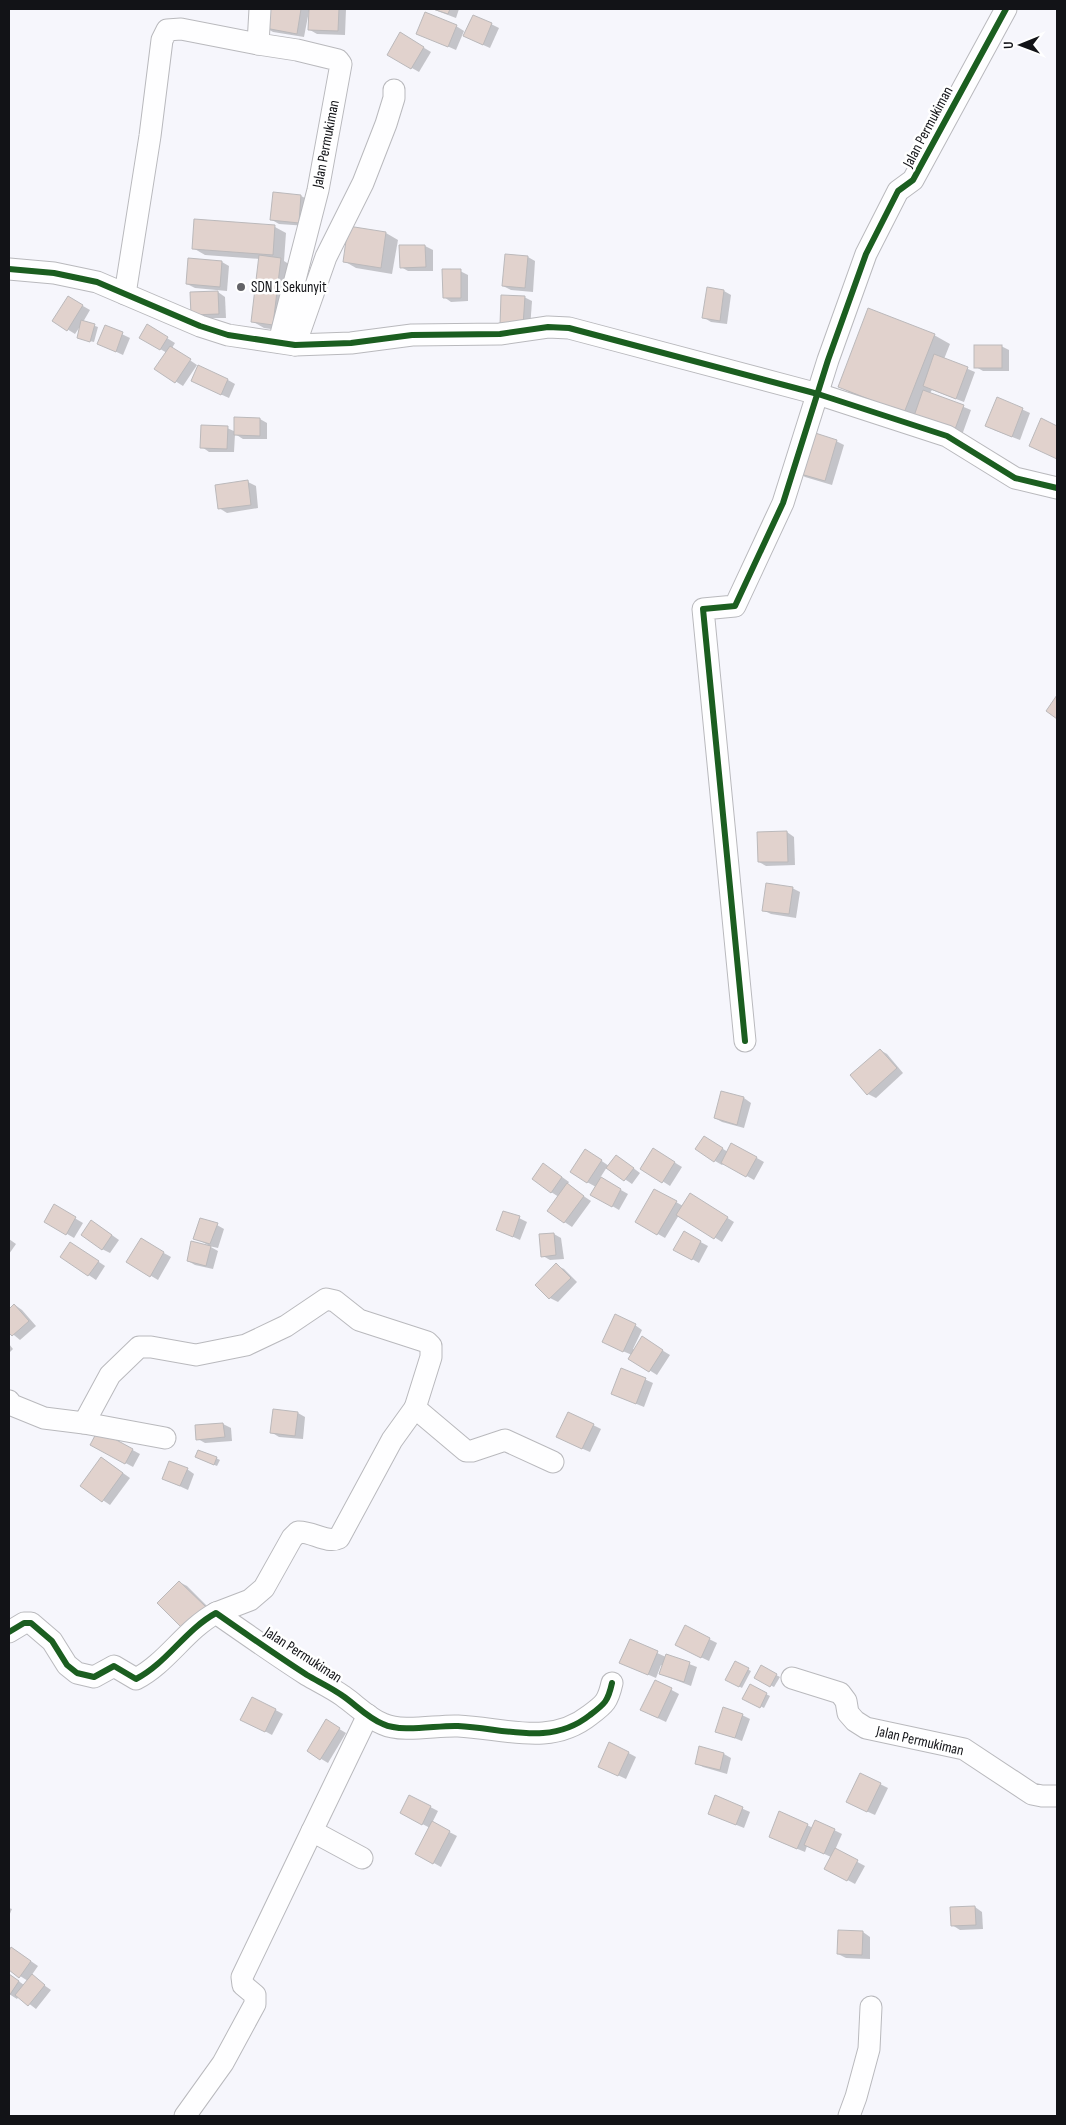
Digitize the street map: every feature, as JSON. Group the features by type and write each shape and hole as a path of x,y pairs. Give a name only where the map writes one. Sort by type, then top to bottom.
{"street":[{"path":"125,294 150,136 162,40 167,30 181,29 258,44 260,9"},
{"name":"Jalan Permukiman","path":"745,1040 703,609 735,606 782,504 828,360 866,254 885,213 898,191 913,180 1006,9"},
{"name":"Jalan Permukiman","path":"258,44 298,50 338,60 341,64 287,343"},
{"path":"287,343 326,257 363,183 386,124 394,98 394,90"},
{"path":"9,269 54,273 97,282 200,326 228,335 287,343 351,343 412,335 500,334 557,326 569,328 818,394 948,436 1015,478 1057,488"},
{"path":"9,1632 24,1623 31,1623 52,1641 67,1665 77,1673 94,1677 114,1666 136,1679 170,1655 202,1621 250,1600 264,1588 292,1538 298,1532 309,1532 329,1540 340,1538 392,1440 415,1408 431,1357 431,1346 427,1342 359,1320 335,1301 326,1299 286,1326 246,1344 196,1355 151,1347 139,1347 110,1375 84,1423"},
{"path":"10,1407 44,1418 84,1423 165,1438"},
{"path":"415,1408 466,1451 472,1452 505,1440 553,1462"},
{"name":"Jalan Permukiman","path":"216,1614 307,1675 342,1695 368,1715 385,1725 400,1728 459,1726 508,1732 547,1733 566,1730 605,1704 609,1697 612,1683"},
{"name":"Jalan Permukiman","path":"792,1678 840,1693 846,1701 848,1713 855,1721 866,1728 964,1749 1032,1794 1057,1796"},
{"path":"185,2116 223,2063 255,2004 255,1995 242,1985 242,1978 368,1715"},
{"path":"312,1832 362,1858"},
{"path":"849,2116 856,2097 868,2049 871,2007"}],"building":[{"path":"268,9 301,9 297,34 265,28"},
{"path":"309,9 339,9 338,31 308,30"},
{"path":"433,9 450,9 448,14"},
{"path":"425,12 457,25 448,47 416,34"},
{"path":"473,15 492,23 483,45 463,36"},
{"path":"400,32 424,47 411,69 387,55"},
{"path":"273,192 301,195 299,223 270,220"},
{"path":"194,219 275,225 273,255 192,249"},
{"path":"348,226 386,232 381,268 343,262"},
{"path":"399,245 425,245 426,267 400,268"},
{"path":"505,254 528,256 525,288 502,286"},
{"path":"259,255 281,258 273,325 251,322"},
{"path":"188,258 222,261 220,287 186,284"},
{"path":"442,269 461,269 461,298 443,298"},
{"path":"707,287 724,290 720,321 702,318"},
{"path":"218,291 219,314 191,315 190,292"},
{"path":"501,295 525,296 523,326 500,325"},
{"path":"68,296 83,305 67,331 52,321"},
{"path":"868,308 935,334 904,413 838,387"},
{"path":"81,320 95,324 90,342 77,338"},
{"path":"147,324 168,337 160,350 139,338"},
{"path":"105,325 123,332 116,352 97,344"},
{"path":"974,345 1002,345 1002,368 974,368"},
{"path":"170,346 191,359 175,383 154,369"},
{"path":"934,354 968,367 956,399 923,386"},
{"path":"198,365 228,379 221,395 191,381"},
{"path":"923,390 964,405 954,432 914,416"},
{"path":"997,397 1023,408 1012,437 985,426"},
{"path":"234,417 260,418 260,436 234,435"},
{"path":"1041,418 1057,426 1057,459 1029,446"},
{"path":"201,425 228,426 227,449 200,448"},
{"path":"809,431 837,440 825,481 797,473"},
{"path":"248,480 251,505 218,509 215,485"},
{"path":"1057,695 1057,719 1046,711"},
{"path":"787,831 788,862 758,862 757,832"},
{"path":"766,883 793,887 789,914 762,911"},
{"path":"880,1049 897,1068 867,1095 850,1075"},
{"path":"721,1091 744,1097 737,1125 714,1118"},
{"path":"704,1136 723,1148 714,1162 695,1149"},
{"path":"731,1143 757,1157 746,1177 721,1163"},
{"path":"653,1148 675,1162 662,1183 640,1169"},
{"path":"585,1149 602,1160 587,1183 570,1172"},
{"path":"616,1155 634,1168 624,1181 606,1168"},
{"path":"543,1163 562,1177 551,1193 532,1179"},
{"path":"601,1177 621,1189 612,1207 590,1195"},
{"path":"567,1183 584,1196 564,1223 547,1211"},
{"path":"654,1189 677,1201 657,1235 635,1222"},
{"path":"690,1193 728,1217 714,1239 676,1215"},
{"path":"54,1204 76,1217 66,1235 44,1222"},
{"path":"503,1211 520,1216 513,1237 496,1230"},
{"path":"200,1218 218,1223 210,1244 193,1239"},
{"path":"91,1220 112,1235 102,1250 81,1235"},
{"path":"684,1231 701,1241 692,1260 673,1250"},
{"path":"554,1233 556,1255 541,1257 539,1234"},
{"path":"141,1238 164,1252 150,1277 126,1262"},
{"path":"191,1241 211,1246 206,1266 187,1261"},
{"path":"70,1242 99,1261 88,1276 60,1257"},
{"path":"556,1263 571,1278 549,1299 535,1285"},
{"path":"14,1304 29,1321 12,1336 9,1333 9,1309"},
{"path":"615,1314 636,1324 623,1352 602,1342"},
{"path":"642,1336 663,1350 649,1372 628,1359"},
{"path":"621,1368 646,1378 636,1404 611,1394"},
{"path":"273,1409 298,1412 295,1436 270,1433"},
{"path":"568,1412 594,1424 582,1449 556,1437"},
{"path":"223,1423 225,1437 196,1440 195,1425"},
{"path":"98,1430 133,1449 125,1464 90,1445"},
{"path":"198,1450 217,1457 214,1465 195,1457"},
{"path":"101,1457 123,1473 102,1502 80,1486"},
{"path":"169,1461 188,1468 180,1486 162,1479"},
{"path":"179,1581 206,1607 184,1630 157,1603"},
{"path":"685,1625 710,1638 701,1658 675,1645"},
{"path":"630,1639 658,1651 648,1675 619,1663"},
{"path":"666,1654 690,1662 684,1682 659,1674"},
{"path":"735,1661 749,1668 739,1687 725,1680"},
{"path":"761,1665 777,1674 770,1687 754,1678"},
{"path":"655,1680 672,1688 658,1718 640,1710"},
{"path":"750,1684 767,1693 760,1708 742,1699"},
{"path":"252,1697 276,1709 265,1732 240,1720"},
{"path":"723,1707 743,1714 735,1738 715,1732"},
{"path":"326,1719 340,1728 320,1760 307,1751"},
{"path":"609,1742 629,1752 618,1776 598,1767"},
{"path":"699,1746 724,1753 720,1770 695,1764"},
{"path":"860,1773 881,1783 867,1812 846,1802"},
{"path":"409,1795 431,1806 422,1825 400,1813"},
{"path":"715,1795 743,1807 736,1825 708,1814"},
{"path":"779,1811 808,1824 797,1849 769,1837"},
{"path":"815,1820 835,1829 824,1854 804,1845"},
{"path":"432,1821 450,1831 433,1864 415,1854"},
{"path":"835,1848 858,1860 847,1881 824,1869"},
{"path":"975,1906 976,1925 951,1926 950,1907"},
{"path":"838,1930 863,1931 862,1955 837,1954"},
{"path":"11,1947 31,1961 19,1978 9,1970 9,1951"},
{"path":"9,1974 19,1981 9,1996"},
{"path":"32,1974 45,1985 28,2006 15,1995"}],"cycle path":[{"path":"745,1041 703,609 735,606 783,503 828,360 866,254 898,191 913,180 1006,9"},
{"path":"9,269 54,273 97,282 200,326 228,335 295,345 351,343 412,335 500,334 548,327 569,328 818,394 947,436 1015,478 1057,488"},
{"path":"9,1632 24,1623 31,1623 52,1641 67,1665 77,1673 94,1677 114,1666 136,1679 157,1664 195,1628 216,1613 307,1675 339,1693 372,1718 391,1727 400,1728 458,1726 526,1733 543,1733 559,1730 575,1725 599,1708 605,1702 612,1683"}],"place":[{"name":"SDN 1 Sekunyit","path":"241,287"}]}
